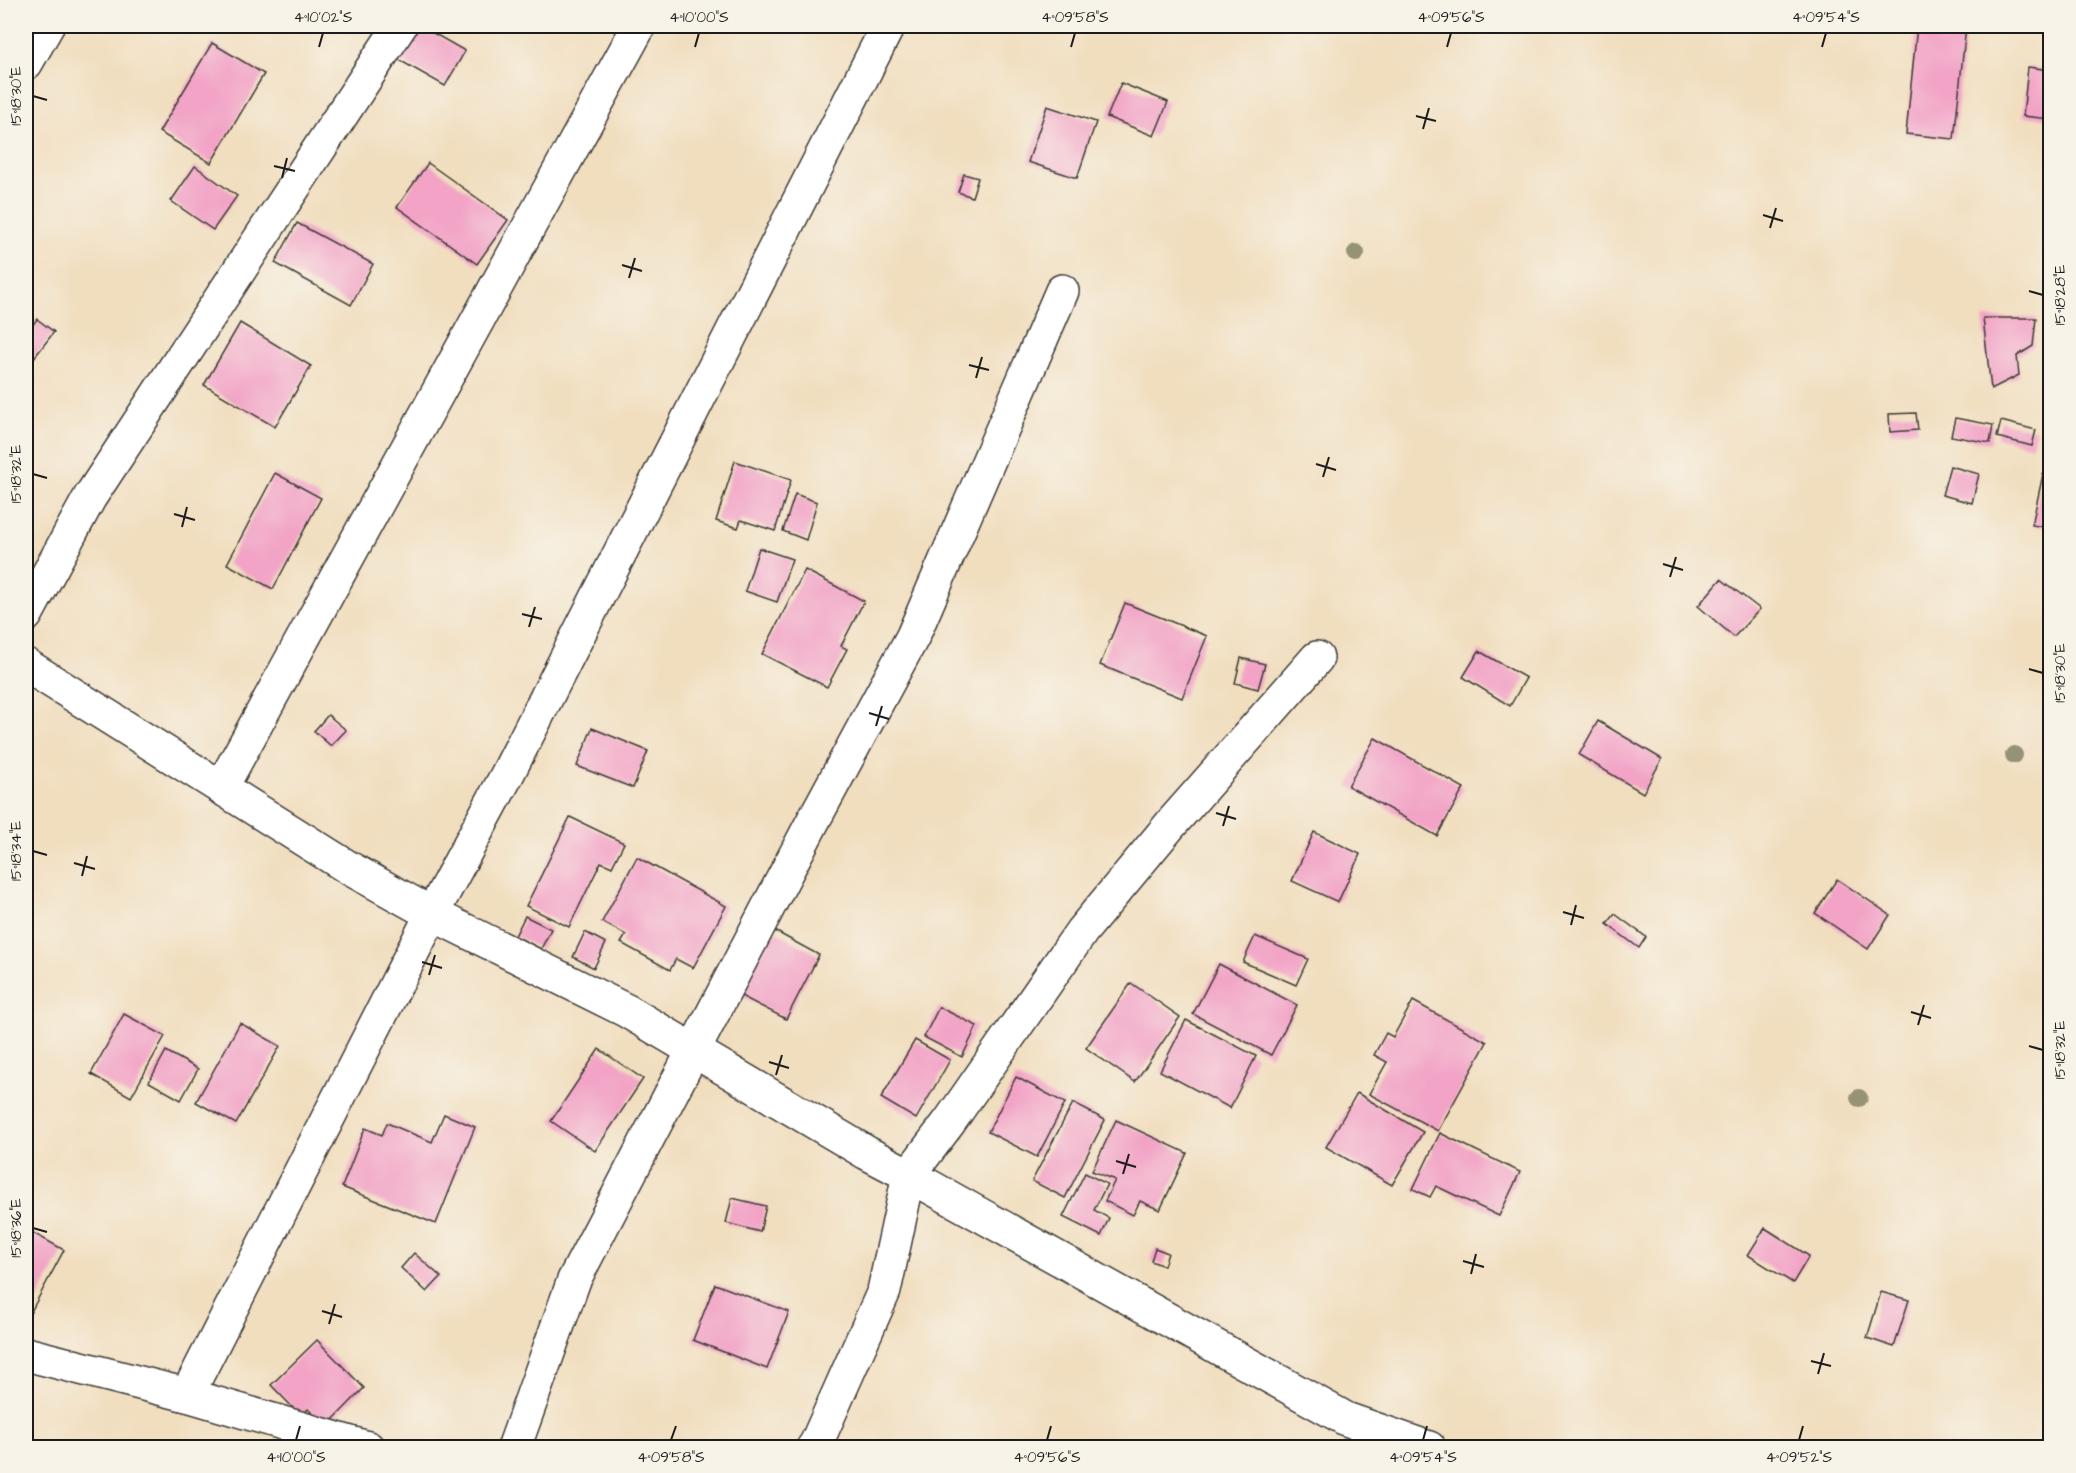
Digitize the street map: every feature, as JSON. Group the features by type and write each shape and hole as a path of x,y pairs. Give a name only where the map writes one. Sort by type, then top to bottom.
{"street":[{"path":"26,63 46,26"},
{"path":"26,615 90,497 400,26"},
{"path":"221,788 639,26"},
{"path":"187,1395 432,914 508,773 888,26"},
{"path":"514,1448 574,1280 812,824 913,636 1062,291"},
{"path":"813,1448 884,1291 909,1174 950,1121 1082,931 1317,658"},
{"path":"26,665 349,868 432,914 627,1011 867,1154 909,1174 1349,1433 1429,1448"},
{"path":"26,1354 187,1395 368,1448"}],"building":[{"path":"409,26 421,26 465,51 445,86 392,56"},
{"path":"1917,26 1966,26 1954,139 1906,134"},
{"path":"212,43 264,74 211,163 159,132"},
{"path":"2028,67 2050,70 2050,119 2023,116"},
{"path":"1121,83 1168,102 1154,136 1107,117"},
{"path":"1047,106 1096,122 1077,178 1028,162"},
{"path":"428,163 508,220 477,264 397,207"},
{"path":"195,166 237,196 213,230 171,201"},
{"path":"964,174 978,178 972,197 958,192"},
{"path":"297,223 373,264 351,305 275,263"},
{"path":"1983,318 2036,318 2033,346 2017,356 2019,375 1991,389"},
{"path":"37,319 54,332 30,363 26,359 26,334"},
{"path":"240,323 311,366 275,427 204,385"},
{"path":"1916,413 1918,430 1890,432 1889,414"},
{"path":"1955,418 1993,425 1990,443 1951,436"},
{"path":"2001,421 2036,430 2032,446 1997,437"},
{"path":"735,461 791,480 775,531 741,520 738,528 716,521"},
{"path":"1950,466 1979,474 1972,503 1942,495"},
{"path":"275,473 321,498 273,589 227,564"},
{"path":"2043,474 2050,476 2050,528 2032,525"},
{"path":"795,494 817,502 806,540 783,531"},
{"path":"759,548 792,559 777,602 745,591"},
{"path":"805,570 864,601 841,646 847,649 827,687 762,654"},
{"path":"1721,579 1760,609 1734,637 1698,606"},
{"path":"1125,603 1207,636 1182,698 1100,665"},
{"path":"1479,651 1526,678 1510,706 1463,677"},
{"path":"1241,658 1265,664 1258,689 1235,683"},
{"path":"328,715 346,730 331,746 314,731"},
{"path":"1598,721 1662,759 1643,793 1579,755"},
{"path":"592,728 648,751 633,788 577,766"},
{"path":"1375,738 1464,788 1437,836 1348,786"},
{"path":"570,817 624,843 612,867 601,862 569,927 526,906"},
{"path":"1314,832 1360,854 1338,902 1292,881"},
{"path":"637,857 726,906 693,968 676,959 670,970 621,943 626,935 602,922"},
{"path":"1837,879 1890,915 1868,949 1815,913"},
{"path":"1615,914 1646,937 1639,948 1607,924"},
{"path":"525,916 551,929 541,949 515,936"},
{"path":"773,930 819,955 786,1019 739,995"},
{"path":"585,932 606,943 594,968 573,957"},
{"path":"1255,936 1308,959 1296,985 1243,962"},
{"path":"1219,964 1297,1005 1271,1055 1193,1014"},
{"path":"1131,983 1180,1017 1135,1082 1086,1048"},
{"path":"1413,1001 1487,1042 1438,1131 1369,1094 1387,1062 1374,1055 1386,1033 1393,1037"},
{"path":"939,1007 977,1026 962,1057 924,1037"},
{"path":"124,1014 165,1036 131,1097 91,1074"},
{"path":"1186,1020 1256,1056 1230,1108 1160,1071"},
{"path":"240,1023 280,1046 236,1124 196,1102"},
{"path":"915,1040 950,1060 916,1119 881,1098"},
{"path":"599,1049 643,1079 595,1151 551,1121"},
{"path":"166,1051 198,1069 181,1100 149,1082"},
{"path":"1016,1077 1065,1103 1037,1157 988,1132"},
{"path":"1357,1093 1423,1132 1392,1185 1326,1147"},
{"path":"1073,1103 1105,1120 1065,1198 1032,1181"},
{"path":"444,1114 475,1127 436,1224 342,1187 365,1128 382,1135 387,1123 432,1142"},
{"path":"1116,1120 1187,1153 1160,1210 1140,1201 1133,1215 1105,1201 1115,1180 1092,1171"},
{"path":"1440,1133 1520,1172 1499,1216 1436,1186 1430,1197 1413,1189"},
{"path":"1085,1173 1107,1184 1094,1210 1109,1218 1101,1236 1063,1217"},
{"path":"732,1198 766,1206 760,1232 726,1223"},
{"path":"1765,1228 1809,1256 1793,1283 1748,1255"},
{"path":"26,1229 64,1250 26,1321"},
{"path":"1155,1248 1168,1253 1164,1266 1151,1261"},
{"path":"414,1253 441,1277 427,1292 401,1268"},
{"path":"715,1284 789,1312 767,1369 693,1340"},
{"path":"1881,1292 1909,1300 1894,1347 1867,1338"},
{"path":"317,1340 364,1388 326,1427 308,1409 301,1416 271,1385"}]}
